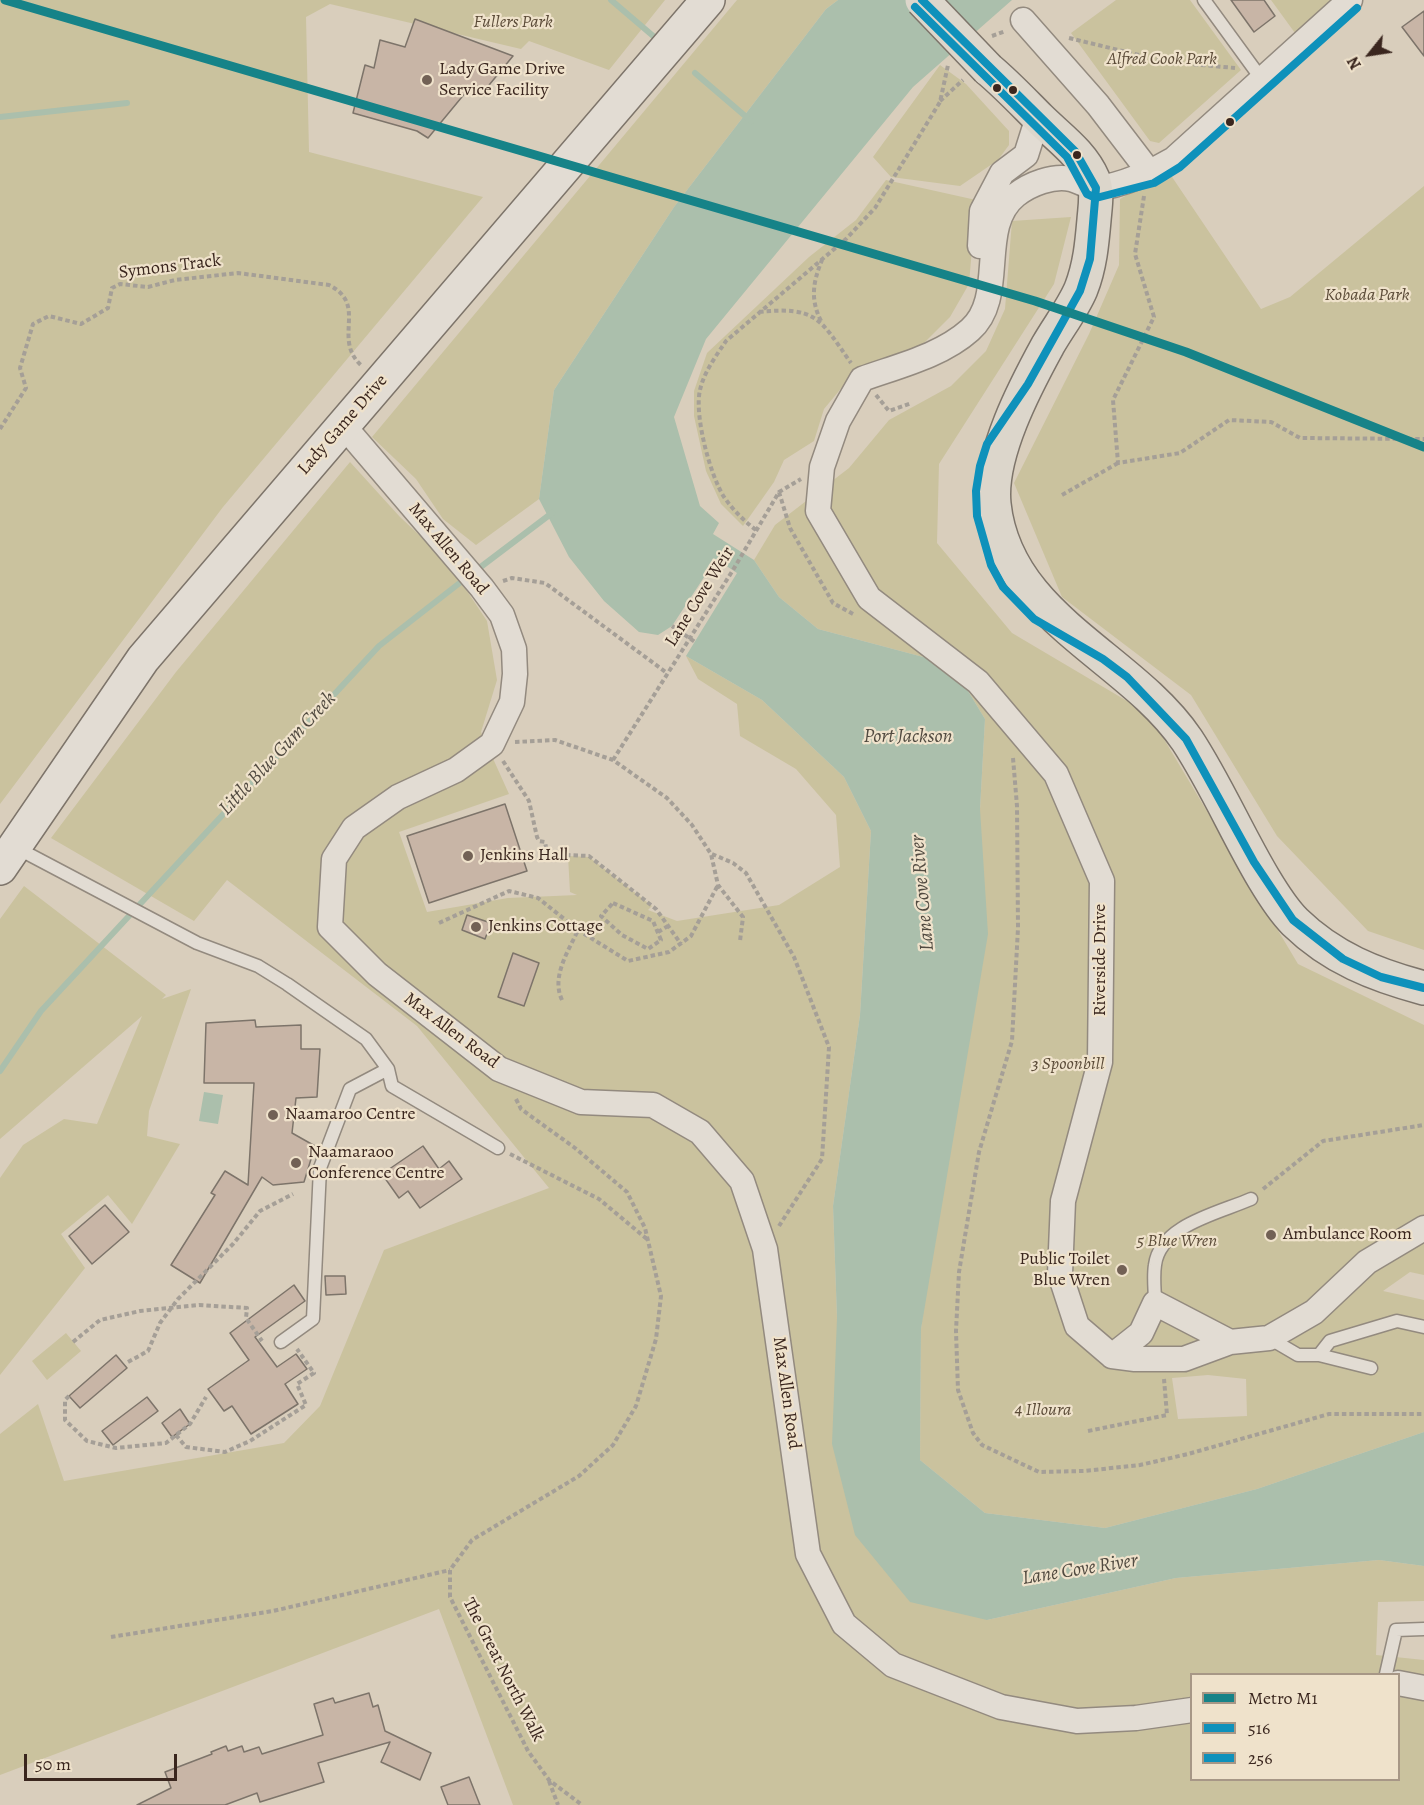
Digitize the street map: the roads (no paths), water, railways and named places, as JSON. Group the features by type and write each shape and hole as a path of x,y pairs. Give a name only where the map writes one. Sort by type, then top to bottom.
{"main road":[{"name":"Lady Game Drive","path":"7,857 143,659 708,0"},
{"path":"922,0 976,74 1038,117 1075,151 1088,170 1096,188 1090,259 1080,291 1028,384 995,475 994,503 999,531 1024,584 1103,659 1127,677 1186,739 1254,862 1293,920 1342,959 1381,977 1424,988"}],"street":[{"path":"933,354 970,330 982,312 989,288 995,234 1003,207 1017,194 1043,181 1070,178 1096,188 1144,175 1174,159 1258,74 1350,0"},
{"path":"1023,20 1098,105 1144,175"},
{"path":"933,354 950,336 970,304 978,282 982,211 1002,173 1026,155 1038,117"},
{"name":"Riverside Drive","path":"933,354 862,379 838,421 822,467 818,511 869,598 978,682 1056,774 1101,881 1100,1062 1063,1201 1060,1274 1077,1326 1112,1356"},
{"name":"Max Allen Road","path":"343,424 482,588 502,615 514,649 515,674 512,702 496,749 398,797 354,828 334,859 330,927 376,974 499,1069 581,1102 653,1105 700,1132 742,1181 765,1248 808,1554 844,1624 893,1665 1001,1707 1077,1721 1136,1718 1190,1710"},
{"path":"1112,1356 1162,1360 1184,1359 1230,1342 1269,1338 1314,1312 1367,1262 1424,1228"},
{"path":"1112,1356 1141,1333 1155,1303 1230,1342"},
{"path":"1400,1683 1424,1688"}],"lane":[{"path":"1204,0 1258,74"},
{"path":"7,857 197,944 258,966 366,1040 388,1069 392,1086 498,1148"},
{"path":"280,1342 313,1319 321,1168 350,1089 388,1069"},
{"path":"1155,1303 1155,1265 1161,1247 1176,1231 1251,1199"},
{"path":"1318,1355 1330,1341 1397,1321 1424,1327"},
{"path":"1269,1338 1298,1355 1318,1355 1371,1368"},
{"path":"1386,1673 1396,1630 1424,1629"}],"water":[{"name":"Port Jackson","path":"838,0 1012,0 913,87 706,339 674,417 700,506 719,523 713,534 754,560 779,597 818,629 927,658 959,676 985,719 980,809 988,934 921,1329 920,1460 985,1513 1105,1528 1257,1489 1424,1432 1424,1566 1379,1560 1176,1578 987,1620 910,1602 855,1535 832,1444 837,1318 833,1206 860,1015 871,831 844,777 762,700 686,656 737,573 716,559 672,626 658,635 639,632 604,601 569,557 539,499 554,390 674,207 826,9"},
{"path":"204,1092 223,1095 218,1124 199,1121"}],"waterway":[{"path":"611,0 659,41"},
{"path":"695,73 751,121"},
{"path":"0,117 127,103"},
{"name":"Little Blue Gum Creek","path":"474,572 552,513"},
{"name":"Little Blue Gum Creek","path":"0,1071 41,1011 379,646 466,578"}],"metro line":[{"name":"M1","path":"5,0 1035,301 1186,352 1424,447"}],"place":[{"name":"Lady Game Drive Service Facility","path":"427,80"},
{"name":"Jenkins Hall","path":"468,856"},
{"name":"Jenkins Cottage","path":"476,927"},
{"name":"Naamaroo Centre","path":"273,1115"},
{"name":"Naamaraoo Conference Centre","path":"296,1163"},
{"name":"Ambulance Room","path":"1271,1235"},
{"name":"Public Toilet Blue Wren","path":"1122,1270"}],"park label":[{"name":"Fullers Park","path":"513,23"},
{"name":"Alfred Cook Park","path":"1162,60"},
{"name":"Kobada Park","path":"1367,296"},
{"name":"3 Spoonbill","path":"1068,1065"},
{"name":"5 Blue Wren","path":"1177,1242"},
{"name":"4 Illoura","path":"1043,1411"}],"water label":[{"name":"Lane Cove River","path":"923,893"},
{"name":"Lane Cove River","path":"1080,1570"}]}
